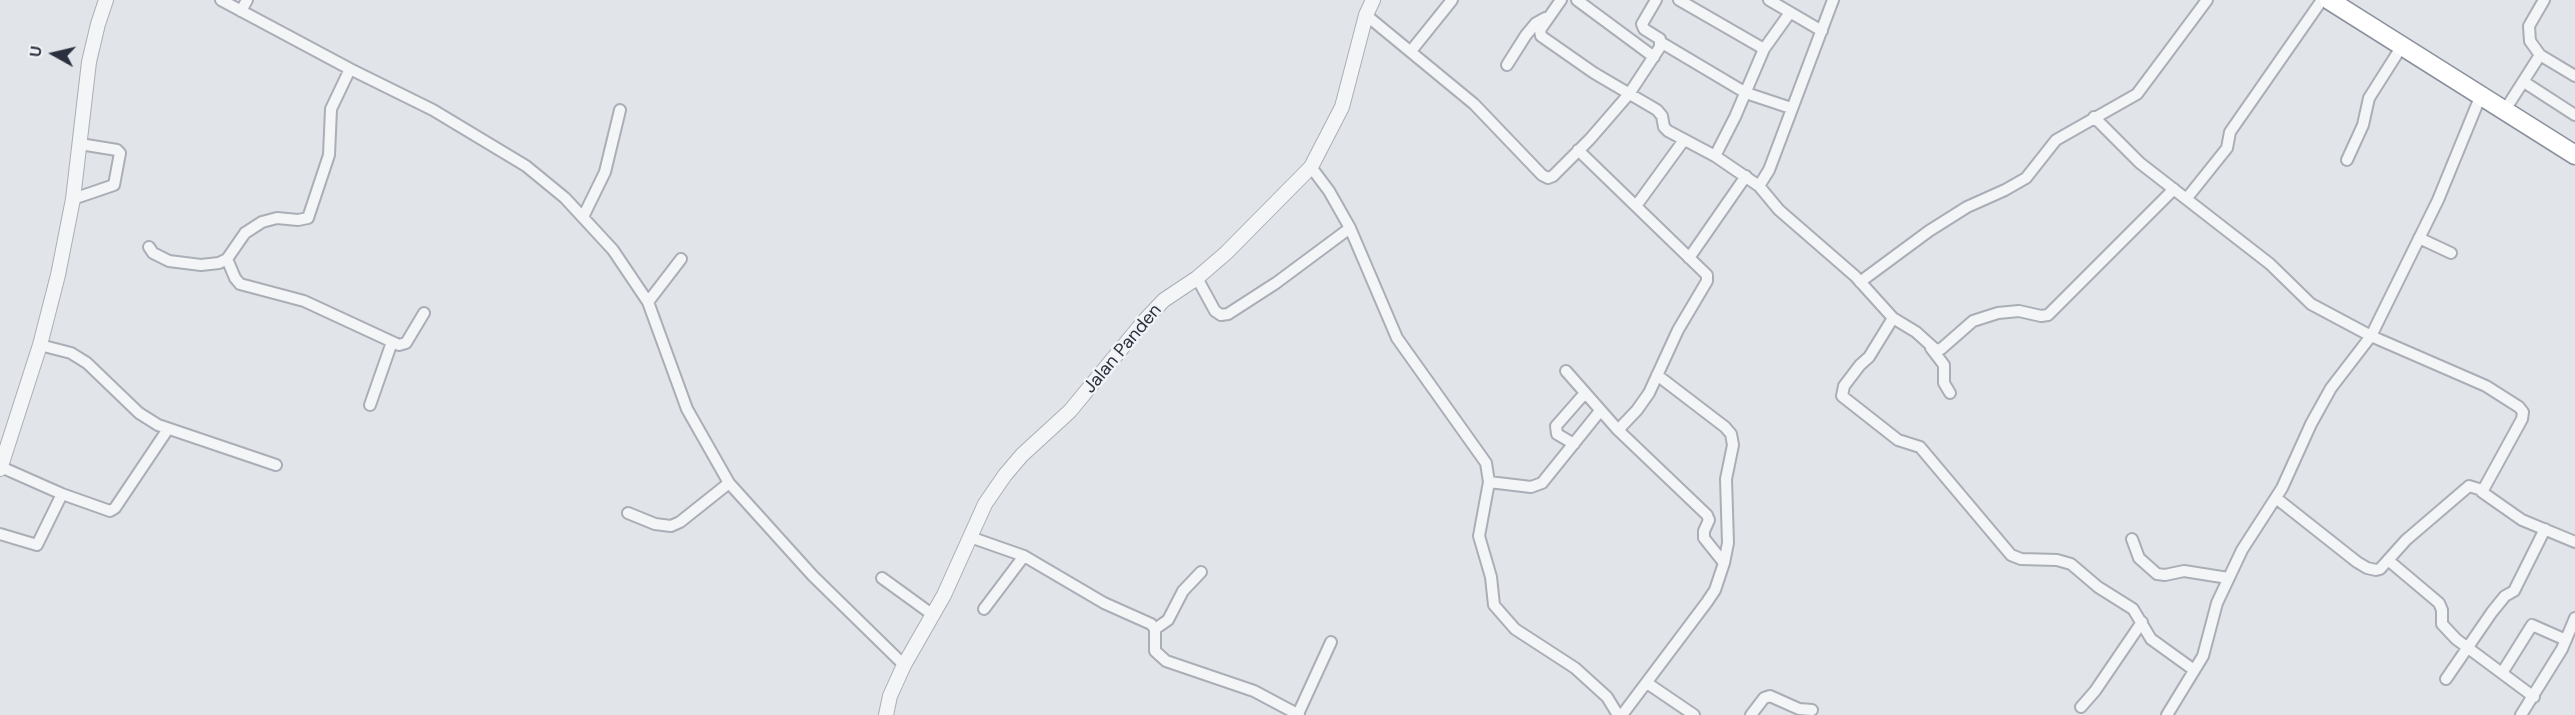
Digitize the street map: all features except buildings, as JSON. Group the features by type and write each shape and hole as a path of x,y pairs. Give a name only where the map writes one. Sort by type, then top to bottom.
{"highway":[{"path":"2329,0 2575,155"}],"street":[{"path":"106,0 89,62 73,199 58,275 40,345 0,468 103,510 111,511 168,429"},
{"path":"221,0 350,69 433,110 502,150 534,172 583,217 618,257 648,302 687,409 729,483 813,576 903,665"},
{"path":"241,11 247,0"},
{"name":"Jalan Panden","path":"886,715 890,696 903,665 944,595 993,491 1005,475 1083,396 1164,300 1197,278 1227,253 1311,167 1342,107 1366,15 1373,0"},
{"path":"1410,51 1452,0"},
{"path":"1561,0 1540,30 1541,36 1594,74 1658,110 1664,127 1668,131 1715,156 1759,186 1779,210 1826,249 1893,318 1916,332 1931,348 1944,365 1944,383 1950,393"},
{"path":"1577,0 1593,5 1654,57"},
{"path":"1656,0 1642,24 1644,29 1660,39 1662,43 1746,93 1791,108"},
{"path":"1679,0 1764,49"},
{"path":"1768,0 1822,31"},
{"path":"1759,186 1769,170 1833,0"},
{"path":"1860,282 1929,231 1967,207 2005,190 2028,176 2049,145 2140,91 2207,0"},
{"path":"2187,198 2227,148 2229,132 2322,0"},
{"path":"2544,0 2528,30 2530,41 2540,55 2575,76"},
{"path":"1715,156 1746,93 1764,49 1789,14"},
{"path":"1366,15 1474,104 1545,177 1553,176 1629,94 1662,43"},
{"path":"1507,65 1536,23 1550,15"},
{"path":"2348,160 2363,125 2369,98 2402,46"},
{"path":"2505,110 2540,55"},
{"path":"149,247 161,258 190,264 211,264 227,259 245,233 262,222 278,218 298,220 308,218 328,155 331,109 350,69"},
{"path":"2524,82 2575,115"},
{"path":"2167,715 2204,652 2217,603 2242,550 2276,498 2331,388 2371,336 2438,200 2481,95"},
{"path":"583,217 604,172 620,110"},
{"path":"2094,117 2140,163 2270,264 2311,304 2371,336 2486,386 2523,410 2522,419 2482,490"},
{"path":"1636,206 1684,140"},
{"path":"73,199 114,184 120,153 117,150 80,144"},
{"path":"1578,150 1707,275 1707,281 1678,330 1657,375 1637,410 1618,430"},
{"path":"1311,167 1329,191 1350,228 1397,338 1479,450 1488,468 1489,482 1479,536 1491,577 1494,605 1515,629 1568,662 1587,678 1620,715 1712,596 1724,563 1728,543 1726,479 1733,445 1731,434 1657,375"},
{"path":"1689,258 1746,176"},
{"path":"1931,348 1941,349 1973,321 1998,313 2019,311 2041,316 2048,315 2175,189"},
{"path":"1197,278 1215,311 1221,315 1228,314 1276,283 1350,228"},
{"path":"2419,238 2451,253"},
{"path":"227,259 240,284 295,298 404,346 424,313"},
{"path":"648,302 681,259"},
{"path":"1893,318 1869,357 1856,369 1844,386 1842,396 1898,440 1920,447 2011,555 2021,559 2057,560 2071,564 2098,587 2133,609 2149,636 2194,670"},
{"path":"370,405 392,342"},
{"path":"40,345 75,356 103,377 139,413 168,429 276,465"},
{"path":"1566,371 1618,430 1707,515 1709,520 1704,531 1704,538 1724,563"},
{"path":"1574,444 1557,434 1556,426 1585,393"},
{"path":"1489,482 1537,486 1600,411"},
{"path":"628,513 651,523 671,526 680,522 729,483"},
{"path":"2276,498 2367,568 2380,569 2406,540 2469,486 2482,490 2484,494 2522,520 2575,542"},
{"path":"0,534 37,545 62,494"},
{"path":"2446,679 2492,612 2505,596 2514,591 2545,530"},
{"path":"970,537 1024,556 1104,603 1151,624 1155,629 1155,651 1166,661 1254,691 1299,715 1331,642"},
{"path":"2132,539 2142,563 2157,574 2165,575 2184,571 2228,578"},
{"path":"984,609 1024,556"},
{"path":"2388,560 2439,603 2442,610 2442,624 2468,647 2534,697"},
{"path":"1155,629 1168,620 1183,591 1201,572"},
{"path":"882,578 933,615"},
{"path":"2522,715 2566,640 2575,618"},
{"path":"2080,707 2095,691 2142,621"},
{"path":"2502,673 2531,626 2566,640"},
{"path":"1647,683 1694,715"},
{"path":"1751,715 1764,698 1770,696 1799,709 1812,710"}]}
